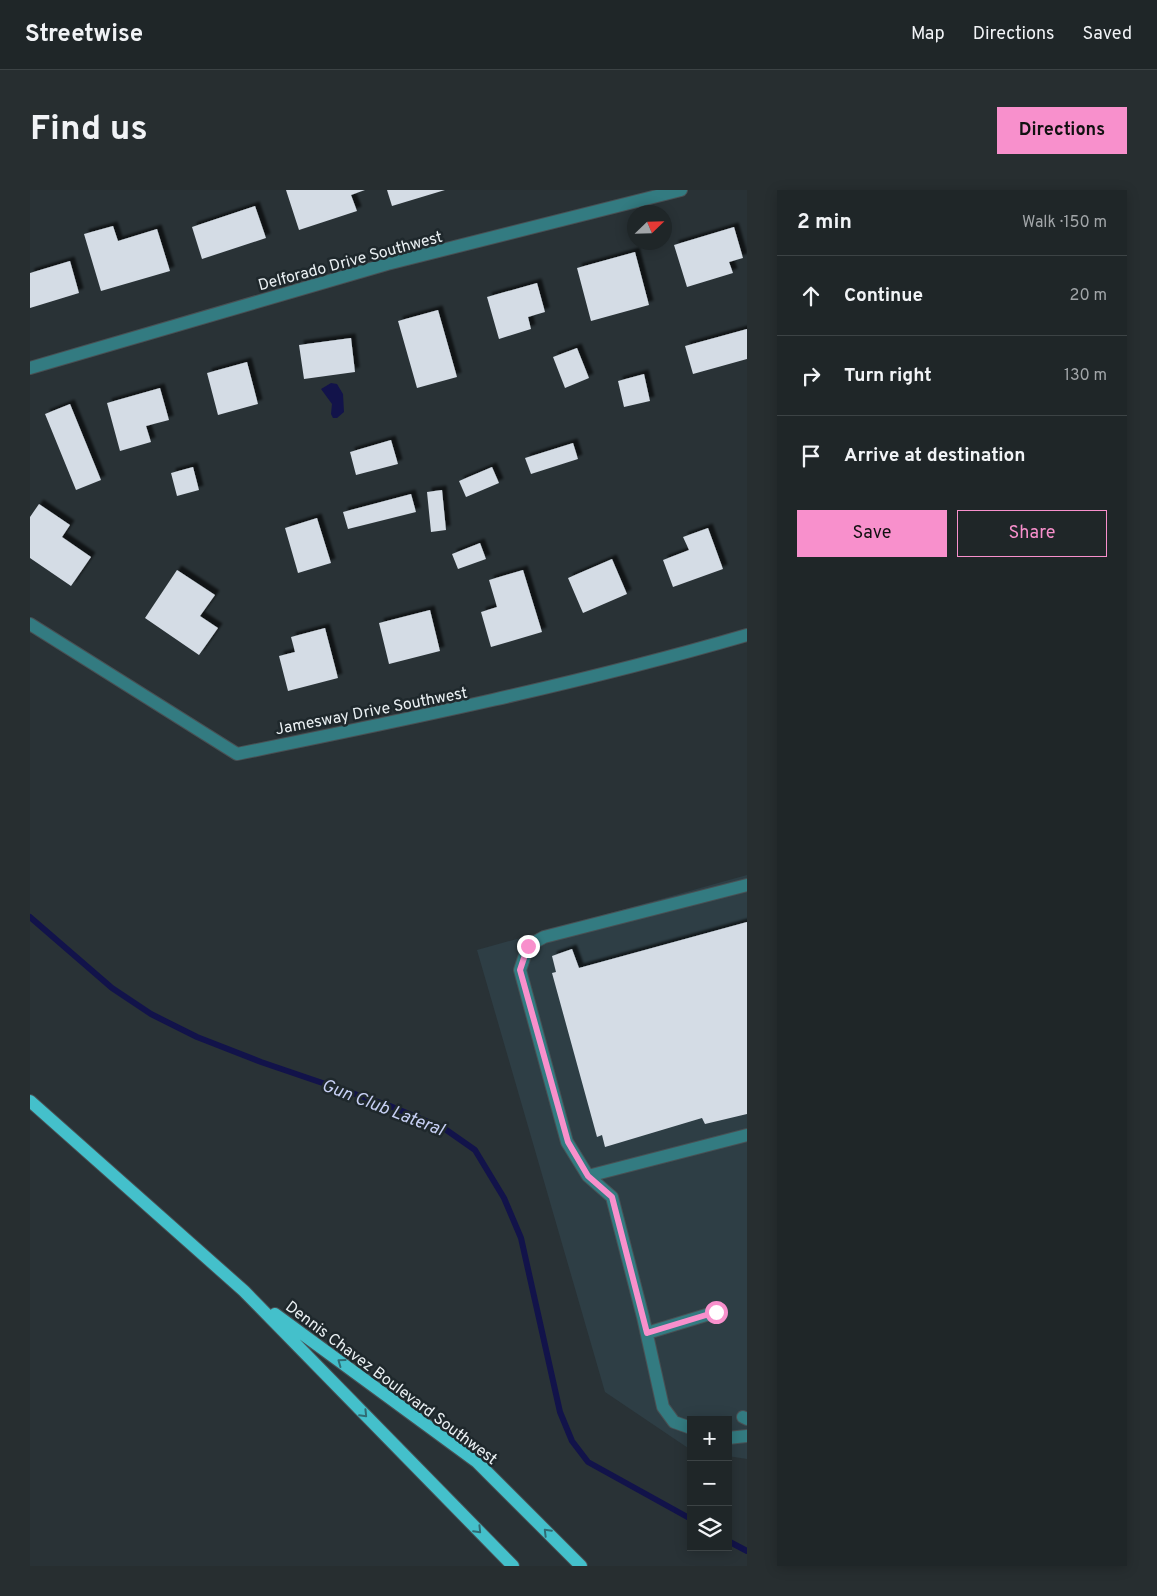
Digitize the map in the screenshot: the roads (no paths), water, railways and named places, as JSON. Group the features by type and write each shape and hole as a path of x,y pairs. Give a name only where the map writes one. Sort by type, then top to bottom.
{"main road":[{"name":"Dennis Chavez Boulevard Southwest","path":"30,1101 244,1291 514,1566"},
{"name":"Dennis Chavez Boulevard Southwest","path":"244,1291 477,1462 581,1566"}],"street":[{"name":"Delforado Drive Southwest","path":"30,368 387,264 681,190"},
{"name":"Jamesway Drive Southwest","path":"30,624 237,754 471,706 658,661 747,635"},
{"path":"687,1427 674,1422 663,1407 647,1333 612,1197 588,1176 568,1142 520,970 528,946 544,937 747,885"},
{"path":"588,1176 747,1135"},
{"path":"647,1333 716,1312"},
{"path":"732,1438 747,1436"}],"waterway":[{"name":"Gun Club Lateral","path":"30,917 112,988 151,1014 197,1037 261,1062 390,1106 445,1129 475,1150 504,1198 521,1238 560,1412 572,1441 588,1462 687,1517"},
{"name":"Gun Club Lateral","path":"732,1543 747,1551"}]}
